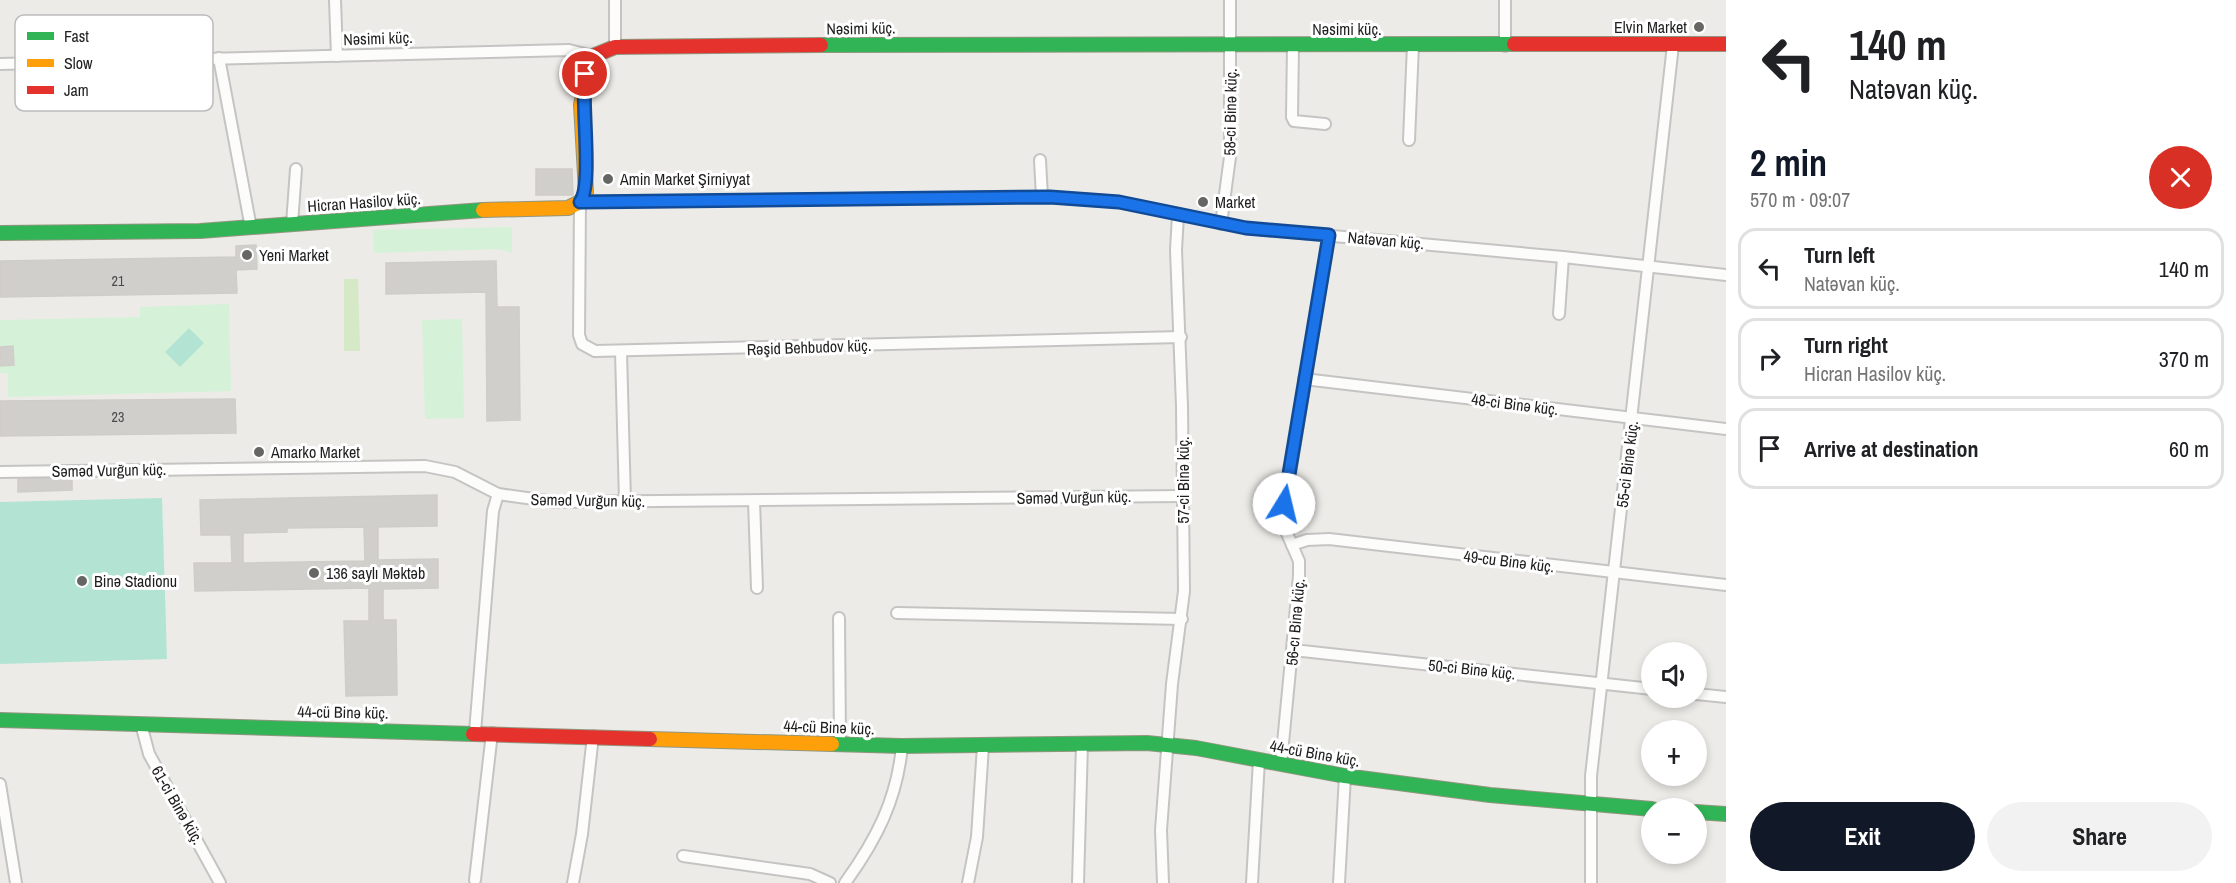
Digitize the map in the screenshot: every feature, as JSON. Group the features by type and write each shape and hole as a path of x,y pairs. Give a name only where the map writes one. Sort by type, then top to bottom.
{"street":[{"path":"334,0 337,56"},
{"path":"615,0 615,47"},
{"name":"58-ci Binə küç.","path":"1221,224 1230,157 1230,0"},
{"path":"1505,0 1505,46"},
{"name":"Nəsimi küç.","path":"213,58 569,50 593,56 615,47 1012,43 1505,46 1726,44"},
{"path":"1293,45 1292,117 1294,121 1325,124"},
{"path":"1409,140 1413,45"},
{"name":"55-ci Binə küç.","path":"1591,883 1589,805 1600,683 1673,45"},
{"path":"580,202 586,186 583,88 588,65 593,56"},
{"path":"219,58 251,228"},
{"name":"Nəsimi küç.","path":"0,64 15,64"},
{"path":"1040,160 1042,197"},
{"path":"292,224 296,170"},
{"name":"Natəvan küç.","path":"580,202 1042,197 1119,202 1221,224 1649,265 1726,275"},
{"name":"Hicran Hasilov küç.","path":"0,232 200,231 479,210 561,209 580,202"},
{"name":"Rəşid Behbudov küç.","path":"580,202 579,335 582,344 595,351 1181,337"},
{"name":"57-ci Binə küç.","path":"1163,883 1161,842 1172,684 1182,619 1181,337 1176,250 1178,215"},
{"name":"56-cı Binə küç.","path":"1281,764 1299,576 1299,561 1282,522 1329,235"},
{"path":"1559,314 1563,257"},
{"path":"621,352 625,501"},
{"name":"48-ci Binə küç.","path":"1304,379 1726,429"},
{"name":"Səməd Vurğun küç.","path":"0,472 425,466 455,472 498,494 555,502 1183,496"},
{"path":"475,732 493,511 498,494"},
{"path":"754,501 757,588"},
{"name":"49-cu Binə küç.","path":"1292,545 1307,540 1329,539 1726,585"},
{"path":"897,613 1182,619"},
{"path":"839,618 840,744"},
{"name":"50-ci Binə küç.","path":"1293,650 1641,688"},
{"path":"1707,695 1726,697"},
{"name":"44-cü Binə küç.","path":"0,720 902,746 1168,745 1345,776 1490,795 1641,808"},
{"name":"61-ci Binə küç.","path":"141,724 149,754 220,883"},
{"path":"475,880 492,733"},
{"path":"573,883 582,834 593,736"},
{"path":"1078,883 1082,744"},
{"path":"845,883 868,852 885,819 897,785 902,746"},
{"path":"968,883 977,837 982,746"},
{"path":"1252,883 1259,760"},
{"path":"1339,883 1345,776"},
{"path":"0,784 16,883"},
{"path":"1707,813 1726,814"},
{"path":"683,856 810,874 830,883"}],"green space":[{"path":"512,227 512,253 499,249 374,253 373,230"},
{"path":"344,279 358,279 360,351 344,351"},
{"path":"229,304 231,391 8,397 8,373 0,373 0,320 140,317 140,307"},
{"path":"462,319 464,418 425,419 422,320"},
{"path":"189,328 204,343 180,367 165,352"},
{"name":"Binə Stadionu","path":"162,498 167,659 0,664 0,502"}],"building":[{"path":"536,169 572,169 573,195 536,195"},
{"path":"256,245 257,269 236,270 237,293 0,297 0,261 236,257 236,246"},
{"path":"496,261 497,307 519,307 520,420 487,421 486,292 386,294 386,263"},
{"path":"13,346 14,365 0,366 0,347"},
{"path":"235,399 236,433 0,436 0,401"},
{"path":"72,478 72,490 18,492 18,479"},
{"path":"437,495 437,526 378,527 378,560 438,559 438,588 383,589 383,620 396,620 397,695 346,696 344,621 369,621 369,588 195,591 194,563 232,563 231,535 201,535 200,500","holes":["364,527 365,561 243,563 243,533 287,532 287,528"]}],"traffic: fast":[{"path":"821,45 1514,44"},
{"path":"0,233 200,231 483,210"},
{"path":"0,720 473,734"},
{"path":"832,744 902,746 1147,743 1196,748 1345,776 1490,795 1641,808"},
{"path":"1707,813 1726,814"}],"traffic: slow":[{"path":"483,210 568,208 580,202 586,192 581,105 588,67"},
{"path":"650,739 832,744"}],"traffic: jam":[{"path":"1514,44 1726,44"},
{"path":"588,67 593,56 615,47 821,45"},
{"path":"473,734 650,739"}],"place":[{"name":"Elvin Market","path":"1699,27"},
{"name":"Amin Market Şirniyyat","path":"608,179"},
{"name":"Market","path":"1203,202"},
{"name":"Yeni Market","path":"247,255"},
{"name":"Amarko Market","path":"259,452"},
{"name":"136 saylı Məktəb","path":"314,573"},
{"name":"Binə Stadionu","path":"82,581"}],"route":[{"path":"585,74 582,104 586,186 584,197 580,202 1050,197 1119,202 1246,228 1329,235 1284,504"}]}
